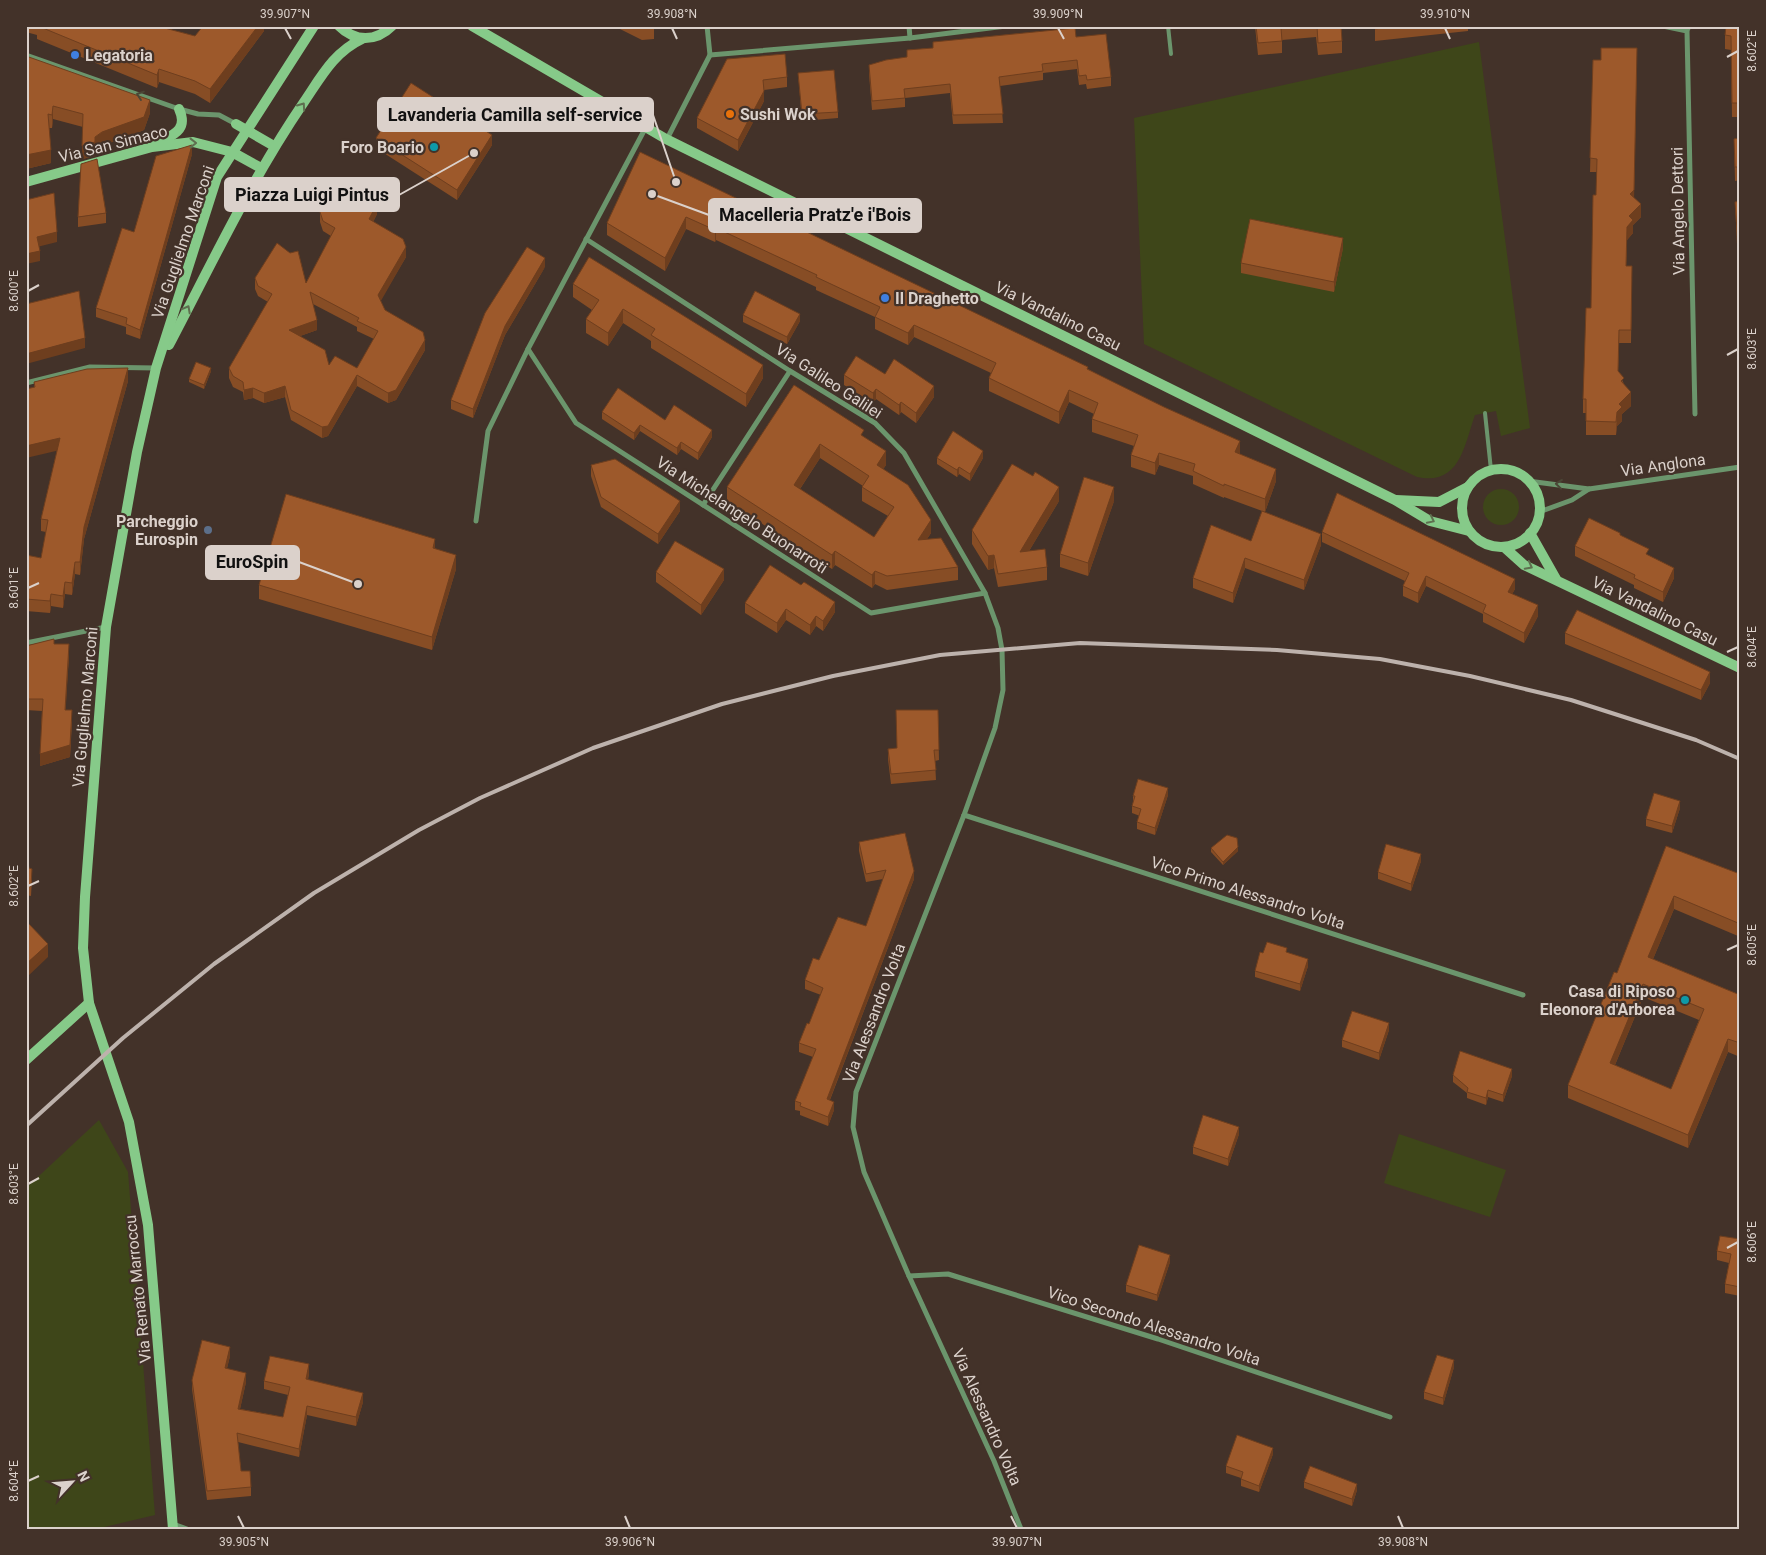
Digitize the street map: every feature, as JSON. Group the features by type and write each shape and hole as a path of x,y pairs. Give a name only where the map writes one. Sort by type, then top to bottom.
{"main road":[{"name":"Via Guglielmo Marconi","path":"105,1050 89,1003 83,948 85,897 106,627 137,452 156,368 217,177 245,130 314,26"},
{"path":"339,26 353,36 362,39"},
{"name":"Via Guglielmo Marconi","path":"156,368 274,146 332,61 348,45 362,39 379,36 392,26"},
{"name":"Via Vandalino Casu","path":"472,26 666,140 1396,500 1430,521 1469,532"},
{"path":"152,147 175,133 182,126 183,119 179,109"},
{"path":"236,124 274,146"},
{"name":"Via San Simaco","path":"26,182 152,147 193,142 232,152 262,168"},
{"path":"1503,469 1515,472 1528,481 1534,488 1540,512 1536,526 1530,533 1517,544 1504,547 1488,545 1479,541 1469,532 1463,520 1462,506 1468,488 1480,475 1491,470 1503,469"},
{"name":"Via Vandalino Casu","path":"1396,500 1439,502 1468,488"},
{"path":"1530,533 1557,580"},
{"name":"Via Vandalino Casu","path":"1504,547 1524,565 1740,668"},
{"path":"26,1060 89,1003"},
{"name":"Via Renato Marroccu","path":"105,1050 129,1122 148,1225 173,1526"}],"street":[{"path":"666,140 710,56 707,26"},
{"path":"909,26 910,38"},
{"path":"710,56 910,38 1006,26"},
{"name":"Via Angelo Dettori","path":"1663,26 1688,28 1695,414"},
{"path":"26,55 179,109 198,114 220,115 236,124"},
{"path":"476,521 488,431 528,349 646,127"},
{"name":"Via Galileo Galilei","path":"586,239 875,423 904,453 985,593 991,610"},
{"name":"Via Michelangelo Buonarroti","path":"528,349 576,423 871,614 985,593"},
{"path":"26,382 90,367 156,368"},
{"path":"703,505 790,370"},
{"name":"Via Anglona","path":"1528,481 1589,489 1740,467"},
{"name":"Via Anglona","path":"1540,512 1572,500 1589,489"},
{"name":"Via Alessandro Volta","path":"991,610 1002,650 1003,690 995,728 964,815 856,1092 853,1127 864,1172 908,1276 994,1461 1021,1529"},
{"path":"26,643 106,627"},
{"name":"Vico Primo Alessandro Volta","path":"964,815 1523,996"},
{"name":"Vico Secondo Alessandro Volta","path":"908,1276 948,1274 1158,1339 1390,1417"},
{"path":"173,1526 188,1529"}],"lane":[{"path":"1168,26 1171,54"},
{"path":"1484,413 1491,470"}],"green space":[{"path":"1479,42 1530,428 1501,436 1496,411 1475,415 1463,451 1451,470 1443,475 1431,478 1417,477 1144,344 1134,118"},
{"path":"1501,489 1513,495 1519,507 1513,519 1501,525 1489,519 1483,507 1489,495"},
{"path":"99,1120 128,1172 155,1515 96,1529 26,1529 26,1188"},
{"path":"1399,1134 1506,1170 1490,1217 1384,1183"}],"building":[{"path":"38,26 157,26 195,36 203,26 258,26 210,89 195,81 159,69 157,75"},
{"path":"1256,26 1299,26 1281,28 1282,41 1258,43"},
{"path":"1317,26 1341,26 1342,41 1318,43"},
{"path":"1375,26 1396,26 1375,29"},
{"path":"1726,26 1740,26 1740,167 1735,167 1734,139 1739,138 1738,103 1732,103 1731,36 1725,35"},
{"path":"1075,28 1076,37 1106,34 1111,77 1087,80 1086,75 1079,76 1077,60 1042,64 1043,71 999,77 1003,114 953,115 950,84 904,89 905,98 872,101 869,65 907,57 907,50 933,48 933,42"},
{"path":"1601,48 1637,48 1634,190 1630,194 1641,204 1629,216 1633,220 1627,227 1626,266 1632,266 1631,330 1619,330 1618,371 1624,378 1621,381 1631,392 1619,404 1622,407 1617,412 1616,422 1586,421 1586,399 1583,399 1586,308 1591,308 1593,195 1596,195 1597,159 1590,158 1593,60 1601,60"},
{"name":"Sushi Wok","path":"785,54 787,77 763,80 764,91 738,140 697,118 727,59"},
{"path":"26,56 150,100 144,117 102,132 95,137 95,142 82,146 83,114 53,106 52,115 48,114 51,150 26,155"},
{"path":"834,70 838,112 802,114 798,73"},
{"name":"Foro Boario","path":"411,83 492,135 457,190 376,138"},
{"path":"192,145 140,330 126,324 127,318 96,308 122,228 134,232 156,156"},
{"path":"640,152 1088,367 1087,369 1164,407 1240,441 1235,452 1276,469 1265,499 1224,484 1224,486 1193,471 1195,464 1159,453 1155,463 1131,455 1138,435 1092,419 1098,403 1069,390 1059,412 989,378 996,363 914,325 908,333 875,317 880,307 716,228 715,230 686,217 665,258 607,223"},
{"path":"97,159 106,213 78,217 81,164"},
{"path":"341,178 374,197 377,204 369,219 403,239 406,247 378,295 385,310 423,332 425,340 396,390 388,393 357,375 328,426 322,427 291,410 285,386 264,393 253,388 244,390 243,382 233,376 229,368 272,294 258,286 255,278 277,243 290,253 298,251 306,283 335,228 323,221 320,212","holes":["310,292 359,318 357,321 378,331 357,368 335,356 329,365 325,350 289,330 317,320"]},
{"path":"54,193 57,232 37,237 40,251 26,254 26,200"},
{"path":"1740,201 1740,230 1737,230 1735,202"},
{"path":"1250,219 1343,238 1334,282 1241,263"},
{"path":"527,247 545,258 505,326 473,409 451,400 485,313"},
{"path":"589,257 763,365 746,394 651,335 655,329 623,309 608,333 586,319 599,300 573,284"},
{"path":"1738,266 1740,266 1740,293 1739,293"},
{"path":"79,291 85,338 26,354 26,304"},
{"path":"755,291 800,314 787,337 743,315"},
{"path":"856,356 885,374 894,359 934,386 916,413 901,402 899,405 876,389 873,393 844,375"},
{"path":"196,362 211,368 204,385 189,379"},
{"path":"128,368 84,527 80,562 75,562 72,583 65,582 63,596 51,594 50,601 26,599 26,555 41,558 48,520 41,519 60,438 26,446 26,389 35,387 34,382 87,369"},
{"path":"794,385 864,430 861,435 886,451 877,465 908,485 931,520 918,540 941,538 958,567 887,576 875,571 872,575 835,551 832,555 727,487","holes":["820,444 869,476 862,487 894,507 874,537 794,485"]},
{"path":"618,388 665,420 674,405 712,430 698,453 681,442 677,448 640,425 634,433 602,412"},
{"path":"953,431 983,451 970,474 959,467 957,470 937,458"},
{"path":"615,459 680,501 658,534 601,497 591,465"},
{"path":"1012,464 1033,476 1035,472 1059,487 1020,552 1045,549 1047,567 998,574 994,555 988,556 972,530"},
{"path":"1084,477 1114,487 1088,563 1060,554"},
{"path":"1337,493 1515,579 1508,592 1538,605 1524,633 1483,612 1486,605 1426,576 1418,593 1403,586 1409,573 1322,532"},
{"path":"286,494 435,539 433,548 456,555 432,637 259,585"},
{"path":"1262,511 1321,534 1304,580 1245,558 1233,593 1193,578 1211,525 1251,541"},
{"path":"1589,518 1649,549 1646,554 1674,568 1663,592 1634,578 1635,575 1575,546"},
{"path":"675,541 724,569 701,605 656,572"},
{"path":"770,565 801,585 804,582 835,602 823,621 816,616 810,625 786,609 777,623 745,603"},
{"path":"1577,610 1710,672 1701,690 1565,633"},
{"path":"54,639 54,644 69,644 65,710 72,710 70,745 40,754 43,699 26,699 26,646"},
{"path":"896,710 938,710 939,750 934,750 936,770 891,774 888,749 897,748"},
{"path":"1138,779 1168,788 1155,828 1137,822 1141,809 1132,806"},
{"path":"1654,793 1680,801 1672,826 1646,819"},
{"path":"905,833 914,871 827,1099 834,1102 828,1117 800,1106 801,1103 795,1101 816,1049 799,1043 807,1023 809,1024 823,988 805,980 813,958 819,960 838,917 866,926 886,870 866,874 859,842"},
{"path":"1227,835 1237,838 1238,847 1223,862 1211,848"},
{"path":"1386,844 1421,854 1411,884 1378,872"},
{"name":"Casa di Riposo Eleonora d'Arborea","path":"1666,846 1740,874 1740,919 1738,923 1674,896 1648,957 1740,995 1740,1043 1728,1039 1688,1135 1568,1085 1614,972 1617,973","holes":["1643,984 1704,1009 1671,1089 1610,1063"]},
{"path":"26,851 29,868 32,869 31,886 26,885"},
{"path":"29,924 48,944 26,964 26,926"},
{"path":"1267,942 1287,948 1286,952 1308,959 1300,984 1255,971 1260,952 1263,953"},
{"path":"1352,1011 1389,1023 1379,1053 1342,1040"},
{"path":"1460,1051 1512,1069 1503,1095 1488,1090 1486,1098 1467,1092 1468,1088 1453,1075"},
{"path":"1203,1115 1239,1127 1228,1159 1193,1147"},
{"path":"1720,1236 1740,1239 1740,1287 1725,1284 1731,1254 1717,1251"},
{"path":"1139,1245 1170,1255 1157,1295 1126,1285"},
{"path":"202,1340 230,1347 225,1368 246,1373 238,1409 283,1417 290,1387 264,1381 270,1356 309,1364 306,1379 363,1393 356,1417 307,1406 299,1449 237,1433 241,1471 250,1471 251,1487 207,1491 192,1380"},
{"path":"1437,1355 1454,1360 1443,1398 1424,1392"},
{"path":"1237,1435 1273,1448 1259,1486 1241,1479 1243,1472 1226,1466"},
{"path":"1310,1466 1357,1484 1352,1499 1304,1482"}],"railway":[{"path":"26,1126 123,1038 214,964 314,893 419,830 480,798 593,748 722,704 833,676 940,655 1080,643 1277,650 1380,659 1470,676 1571,700 1696,740 1740,759"}],"place":[{"name":"Legatoria","path":"75,55"},
{"name":"Sushi Wok","path":"730,114"},
{"name":"Foro Boario","path":"434,147"},
{"name":"Piazza Luigi Pintus","path":"474,153"},
{"name":"Lavanderia Camilla self-service","path":"676,182"},
{"name":"Macelleria Pratz'e i'Bois","path":"652,194"},
{"name":"Il Draghetto","path":"885,298"},
{"name":"Parcheggio Eurospin","path":"208,530"},
{"name":"EuroSpin","path":"358,584"},
{"name":"Casa di Riposo Eleonora d'Arborea","path":"1685,1000"}]}
